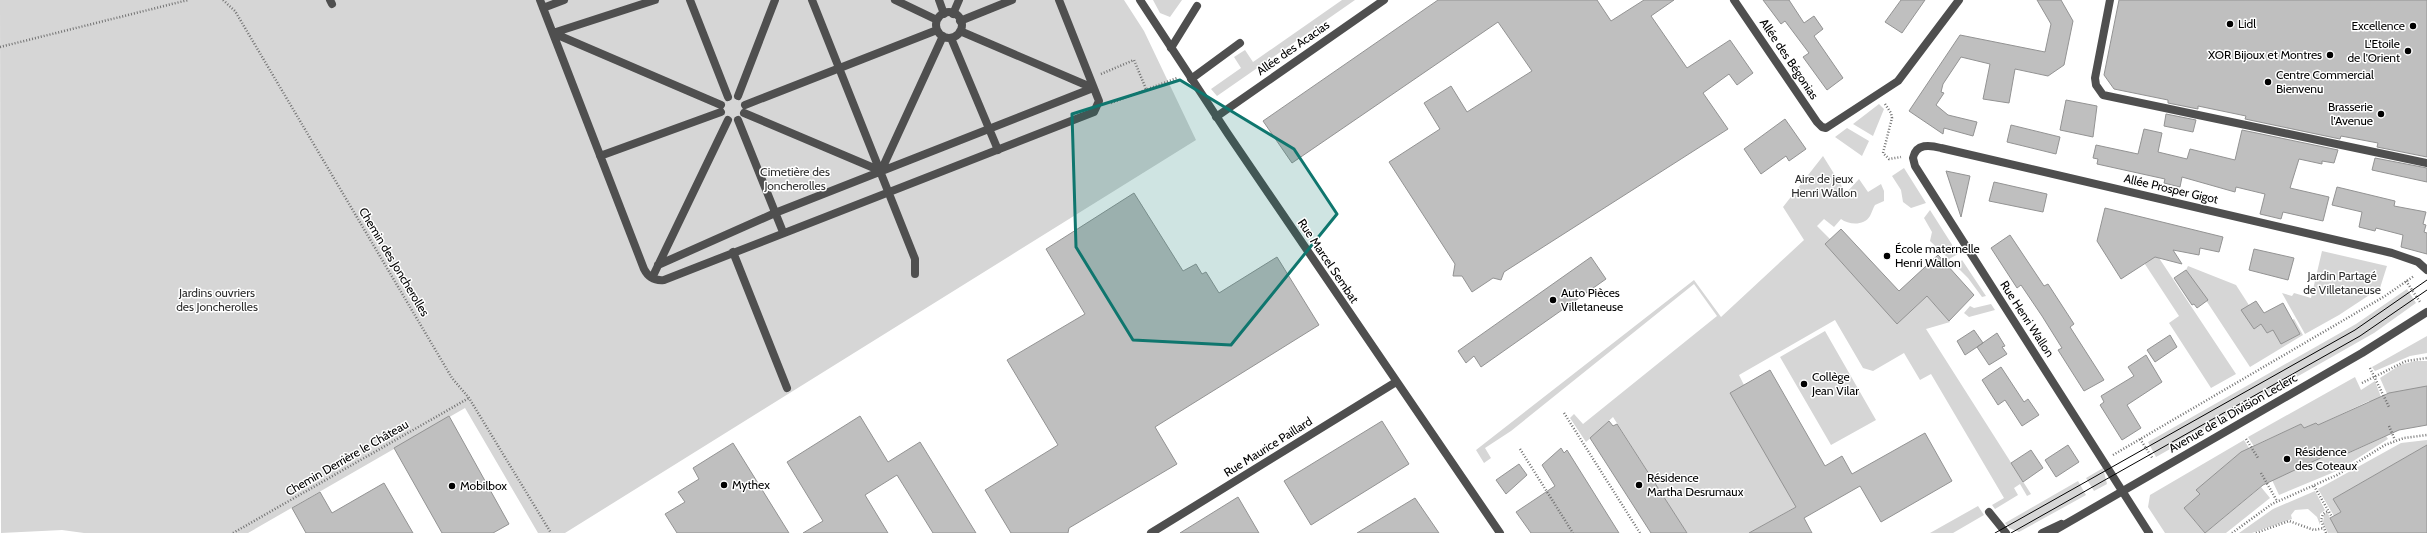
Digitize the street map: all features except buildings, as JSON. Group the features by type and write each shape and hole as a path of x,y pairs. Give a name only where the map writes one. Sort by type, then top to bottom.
{"street":[{"path":"564,0 541,4 644,269 652,278 664,280 783,232 1087,116 1097,109 1099,101 1059,0"},
{"path":"553,34 655,0"},
{"path":"690,0 728,97"},
{"path":"738,96 775,0"},
{"path":"812,0 840,67 915,259 915,274"},
{"path":"894,0 940,17 954,14"},
{"path":"881,171 940,33 938,0"},
{"path":"954,14 959,0"},
{"path":"960,20 1012,0"},
{"name":"Rue Marcel Sembat","path":"1140,0 1216,117 1500,533"},
{"name":"Allée des Acacias","path":"1216,117 1384,0"},
{"name":"Allée des Bégonias","path":"1734,0 1817,122 1822,127 1826,128 1898,81 1959,0"},
{"path":"2110,0 2095,78 2098,89 2108,98 2427,163"},
{"path":"1171,48 1197,6"},
{"path":"954,14 960,20 960,31"},
{"path":"951,38 960,31"},
{"path":"960,31 1093,88"},
{"path":"745,104 840,67 940,33 951,38 998,150"},
{"path":"553,34 721,108 728,120"},
{"path":"1189,76 1240,43"},
{"path":"658,264 775,213 1093,88"},
{"path":"728,97 738,96"},
{"path":"728,120 738,120 744,113 745,104 738,96"},
{"path":"600,156 721,108 728,97"},
{"path":"744,113 881,171"},
{"path":"652,278 728,120"},
{"path":"738,120 783,232"},
{"name":"Allée Prosper Gigot","path":"1913,158 1922,146 1934,146 2392,253 2418,262 2426,269"},
{"name":"Rue Henri Wallon","path":"1913,158 1915,166 2150,533"},
{"path":"733,252 787,388"},
{"name":"Avenue de la Division Leclerc","path":"2050,533 2362,353 2425,310"},
{"name":"Rue Maurice Paillard","path":"1151,533 1396,382"},
{"path":"1989,512 2006,533"},
{"path":"1994,520 1998,533"},
{"path":"2042,533 2058,524 2067,523"}],"path":[{"path":"0,47 188,0"},
{"name":"Chemin des Joncherolles","path":"223,0 235,11 452,378 469,398 551,533"},
{"path":"1089,78 1134,60 1146,90"},
{"path":"1097,109 1146,90 1189,76"},
{"path":"1882,101 1890,110 1892,118 1883,153 1889,159 1902,157"},
{"name":"Avenue de la Division Leclerc","path":"2101,456 2113,456 2385,296 2426,269"},
{"path":"2406,281 2425,310"},
{"path":"2362,383 2406,361 2427,358"},
{"path":"2370,368 2390,407"},
{"name":"Chemin Derrière le Château","path":"233,533 469,398"},
{"path":"1564,413 1640,533"},
{"path":"2389,426 2395,440"},
{"path":"2232,533 2277,501 2337,475 2395,440 2427,434"},
{"path":"2140,439 2160,470"},
{"path":"2246,439 2258,458"},
{"path":"1520,449 1573,533"},
{"path":"2261,473 2277,501"},
{"path":"2314,486 2332,517"},
{"path":"2326,533 2322,516 2328,511"},
{"path":"2256,533 2289,521 2314,530 2324,528"}],"highlighted area":[{"path":"1180,80 1294,149 1337,214 1231,345 1133,340 1076,247 1072,114"}],"green space":[{"path":"0,0 1124,0 1144,31 1196,140 565,533 538,533 465,408 248,533 84,533 62,530 1,533"},
{"path":"1153,0 1182,0 1170,17 1160,13"},
{"path":"1342,0 1355,0 1217,96 1211,89 1241,68 1234,57 1245,50 1253,62"},
{"path":"1879,104 1884,109 1873,136 1853,124"},
{"path":"1847,128 1869,141 1862,156 1835,137"},
{"name":"Aire de jeux Henri Wallon","path":"1823,156 1846,193 1859,179 1868,192 1881,184 1884,191 1884,201 1875,205 1870,216 1864,222 1856,224 1841,219 1834,227 1824,219 1817,226 1830,239 1825,244 1897,323 1927,296 1950,322 1926,329 2031,494 2027,496 2020,484 2014,488 2018,495 1995,509 1992,505 2004,498 1931,374 1920,380 1904,353 1873,371 1863,368 1835,320 1739,375 1744,385 1730,393 1797,506 1749,533 1687,533 1613,417 1586,442 1570,418 1574,414 1583,424 1717,316 1694,284 1511,431 1485,448 1491,458 1484,463 1476,450 1694,280 1721,317 1804,240 1783,207"},
{"path":"1904,168 1926,203 1911,208 1903,202 1901,190 1892,176"},
{"path":"1930,210 1958,254 1949,259 1930,241 1932,232 1924,218"},
{"name":"Jardin Partagé de Villetaneuse","path":"2322,251 2387,266 2380,288 2339,315 2305,334 2282,293 2292,296 2294,293 2311,298"},
{"path":"2137,252 2159,258 2236,374 2211,388 2169,323 2179,316"},
{"path":"1962,260 1986,296 1982,297 1968,278 1957,267"},
{"path":"2188,266 2236,285 2267,333 2294,319 2303,335 2250,367 2186,270"},
{"path":"2407,289 2416,303 2374,333 2156,457 2148,442 2356,324"},
{"path":"1991,304 1995,310 1969,317 1964,313 1970,306 1974,308"},
{"path":"1825,331 1876,420 1831,445 1780,357"},
{"path":"2427,336 2427,353 2410,356 2375,371 2372,367"},
{"path":"2415,361 2427,361 2427,386 2392,405 2380,378 2400,365"},
{"path":"2355,377 2361,390 2375,381 2381,397 2376,414 2369,401 2318,425 2316,423 2304,428 2301,424 2255,445 2260,456 2248,437"},
{"path":"2386,436 2388,439 2339,470 2279,495 2272,480 2331,453 2332,456 2345,450 2347,454"},
{"path":"2244,440 2256,459 2235,457 2197,490 2200,494 2184,508 2205,533 2165,533 2148,507 2150,495"},
{"path":"2427,440 2427,445 2333,499 2341,512 2334,516 2318,489 2401,443"},
{"path":"2103,468 2107,484 2094,491 2086,478"},
{"path":"2078,481 2086,495 2019,532 2009,528 2005,523"},
{"path":"2261,487 2270,498 2226,533 2205,533"},
{"path":"2315,491 2325,510 2320,514 2320,525 2317,517 2308,509 2295,510 2291,515 2292,519 2252,533 2239,533 2273,509"},
{"path":"1978,506 1984,515 1953,533 1930,533"},
{"path":"2327,512 2338,533 2328,533 2323,523 2324,515"}],"tram line":[{"path":"1995,533 2355,330 2427,280"},
{"path":"2011,533 2360,336 2427,290"}],"place":[{"name":"Lidl","path":"2230,24"},
{"name":"Excellence","path":"2413,26"},
{"name":"L'Etoile de l'Orient","path":"2408,51"},
{"name":"XOR Bijoux et Montres","path":"2330,55"},
{"name":"Centre Commercial Bienvenu","path":"2268,82"},
{"name":"Brasserie l'Avenue","path":"2381,114"},
{"name":"École maternelle Henri Wallon","path":"1887,256"},
{"name":"Auto Pièces Villetaneuse","path":"1553,300"},
{"name":"Collège Jean Vilar","path":"1804,384"},
{"name":"Résidence des Coteaux","path":"2287,459"},
{"name":"Mythex","path":"724,485"},
{"name":"Résidence Martha Desrumaux","path":"1639,485"},
{"name":"Mobilbox","path":"452,486"}],"park label":[{"name":"Cimetière des Joncherolles","path":"795,179"},
{"name":"Jardins ouvriers des Joncherolles","path":"217,300"}]}
